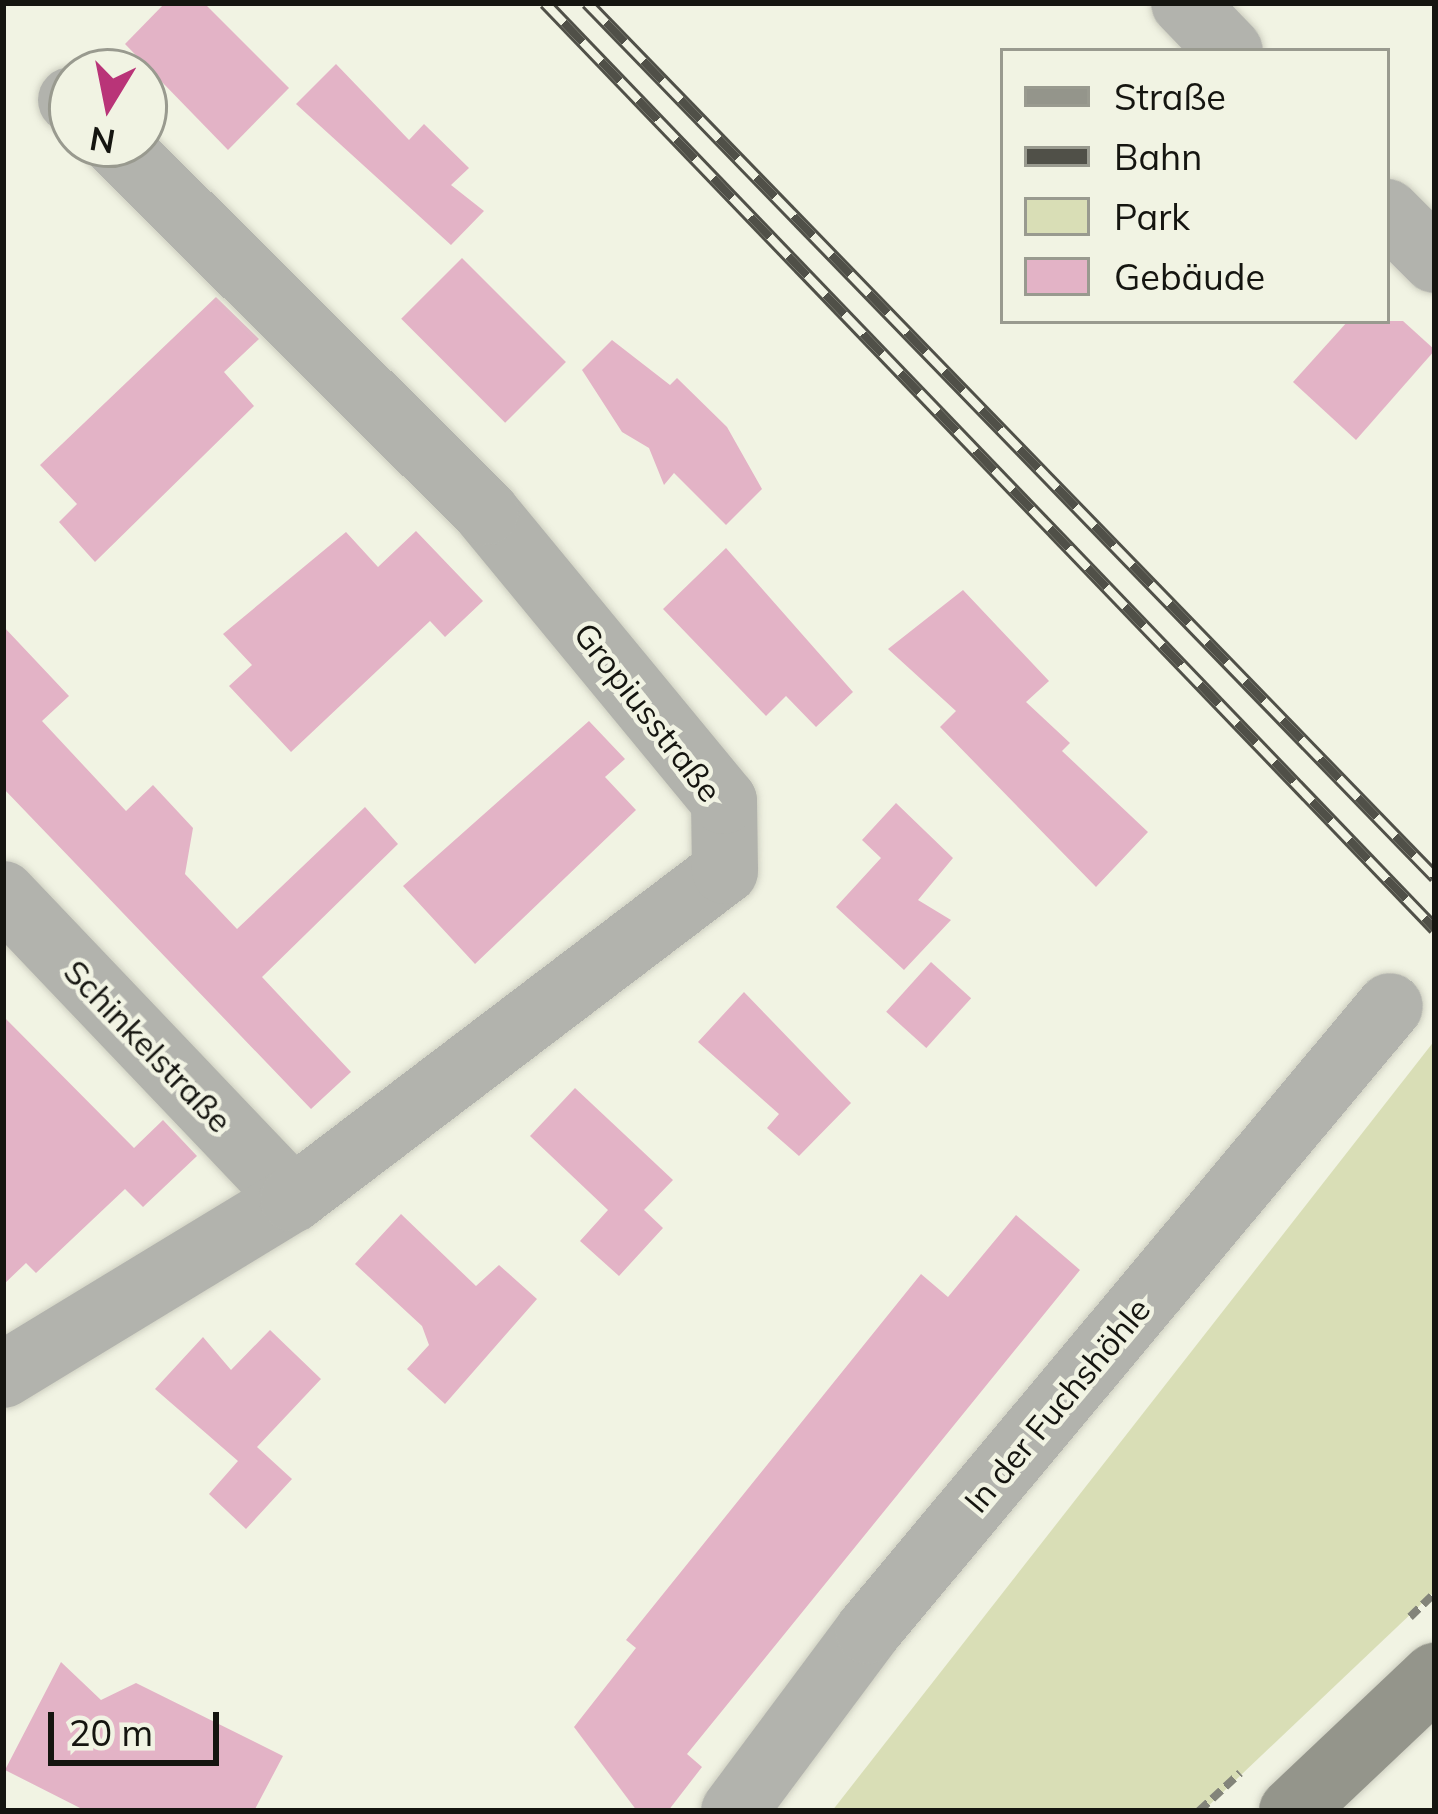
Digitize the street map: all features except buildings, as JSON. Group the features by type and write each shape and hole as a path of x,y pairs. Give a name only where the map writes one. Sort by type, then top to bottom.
{"main road":[{"path":"1292,1811 1435,1676"}],"street":[{"path":"1184,3 1227,48"},
{"name":"Gropiusstraße","path":"3,1375 293,1199 725,871 724,801 486,512 140,168"},
{"path":"1390,215 1435,260"},
{"name":"Schinkelstraße","path":"3,893 293,1199"},
{"name":"In der Fuchshöhle","path":"734,1811 868,1631 1390,1006"}],"green space":[{"path":"1435,1040 1435,1591 1203,1811 832,1811"}],"railway":[{"path":"545,3 1435,929"},
{"path":"587,3 1435,877"}]}
